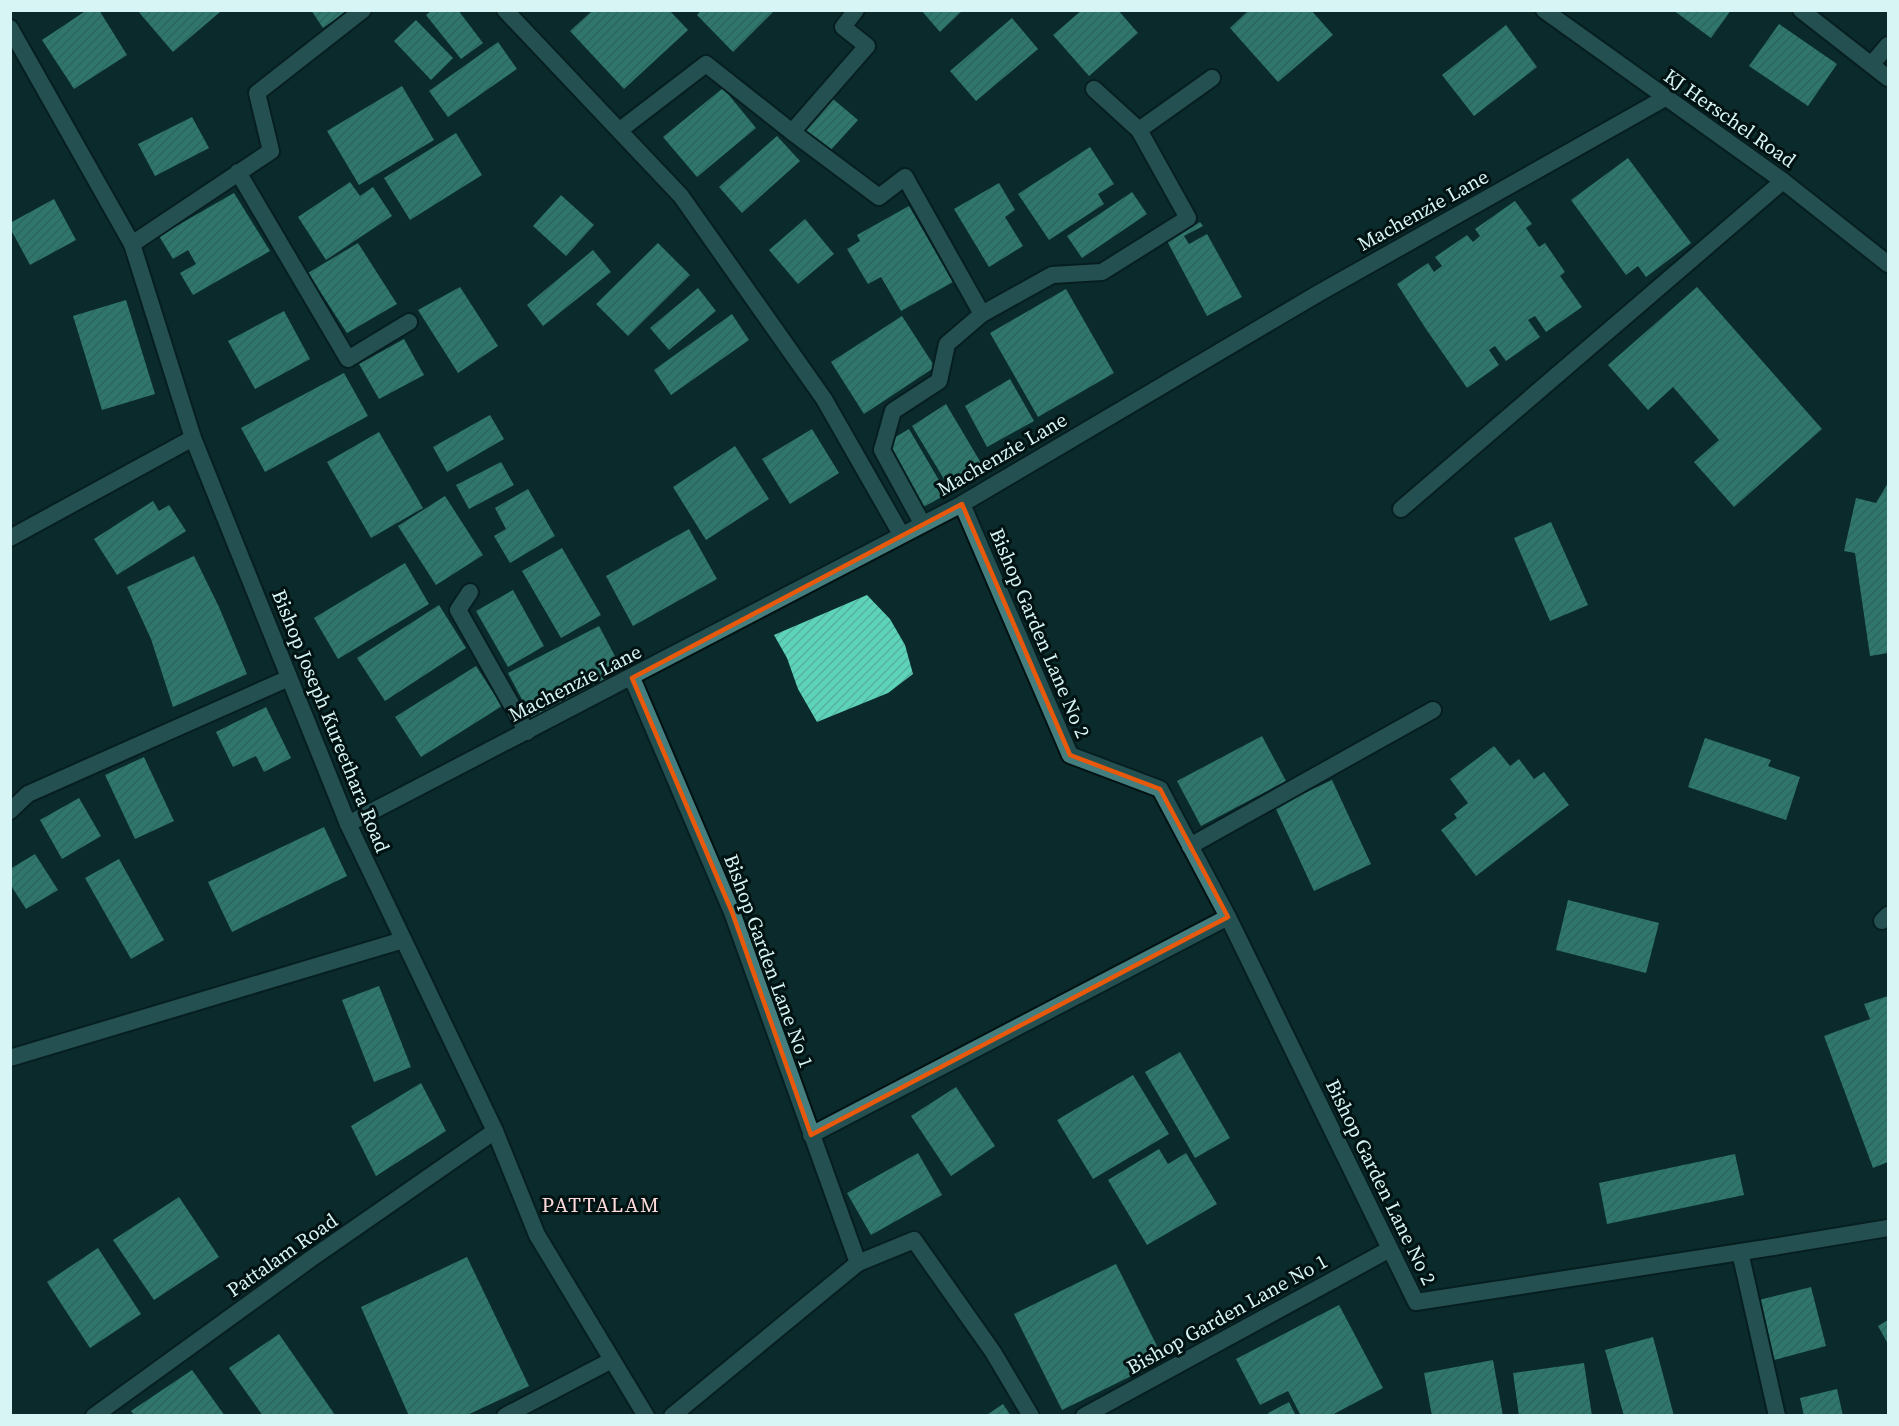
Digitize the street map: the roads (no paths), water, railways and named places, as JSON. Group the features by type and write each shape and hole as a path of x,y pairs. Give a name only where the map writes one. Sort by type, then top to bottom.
{"street":[{"path":"132,244 271,151 257,93 363,10"},
{"path":"505,10 681,196 824,399 901,534"},
{"path":"792,132 867,46 843,27 856,10"},
{"name":"KJ Herschel Road","path":"1544,10 1783,181 1888,264"},
{"path":"1801,10 1888,78"},
{"name":"Bishop Joseph Kureethara Road","path":"10,28 132,244 193,438 348,824 495,1131 537,1235 646,1416"},
{"path":"1871,65 1888,45"},
{"path":"620,130 706,64 879,197 906,177 982,314"},
{"path":"1139,130 1212,78"},
{"path":"922,523 882,450 893,411 939,381 947,344 982,314 1052,275 1102,272 1188,218 1139,130 1094,88"},
{"name":"Machenzie Lane","path":"348,824 962,504 1319,293 1665,98"},
{"path":"238,172 348,359 409,322"},
{"path":"1401,509 1783,181"},
{"path":"10,538 193,438"},
{"name":"Bishop Garden Lane No 2","path":"962,504 1070,755 1161,789 1228,917 1416,1302 1888,1228"},
{"path":"470,592 458,610 527,732"},
{"path":"10,811 28,794 289,678"},
{"name":"Bishop Garden Lane No 1","path":"632,678 732,912 858,1263"},
{"path":"1190,846 1433,710"},
{"path":"811,1135 1228,917"},
{"path":"10,1059 403,940"},
{"name":"Pattalam Road","path":"94,1416 312,1258 495,1131"},
{"path":"672,1416 858,1263 914,1240 993,1352 1031,1416"},
{"name":"Bishop Garden Lane No 1","path":"1084,1416 1389,1249"},
{"path":"1740,1252 1777,1416"},
{"path":"505,1416 612,1360"}],"district":[{"name":"PATTALAM","path":"601,1205"}]}
